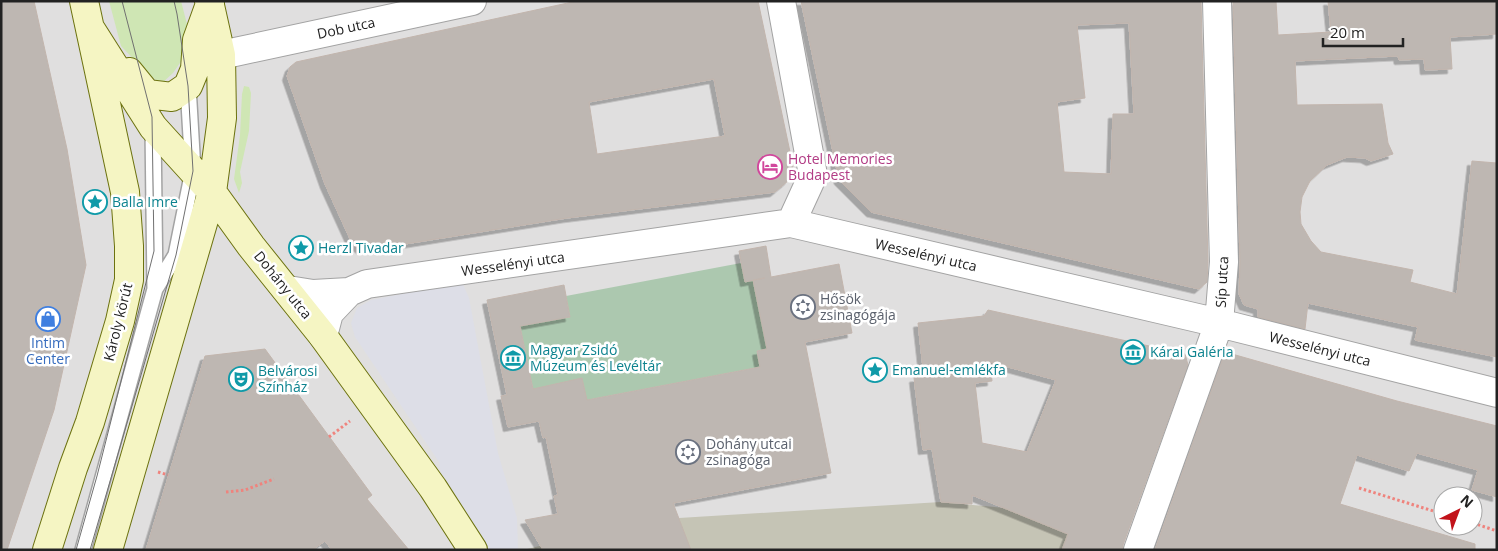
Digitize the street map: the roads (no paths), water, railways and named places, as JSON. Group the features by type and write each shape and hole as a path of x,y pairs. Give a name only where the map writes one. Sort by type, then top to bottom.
{"main road":[{"name":"Károly körút","path":"46,550 90,422 120,321 129,280 129,246 125,192 84,1"},
{"path":"90,28 147,94 172,97 188,86 195,69 197,40 210,2"},
{"path":"108,550 212,192 222,118 221,55 210,2"},
{"name":"Károly körút","path":"90,28 153,127 212,192"},
{"name":"Dohány utca","path":"212,192 251,246 288,290 354,378 377,393 421,453 433,488 473,550"}],"street":[{"name":"Dob utca","path":"221,55 472,1"},
{"path":"781,1 813,175 791,223"},
{"name":"Síp utca","path":"1138,550 1219,323 1224,262 1217,1"},
{"name":"Wesselényi utca","path":"288,290 313,294 349,292 367,284 791,223 1219,323 1497,394"},
{"name":"Wesselényi utca","path":"323,336 329,313 349,292"}],"lane":[{"name":"Károly körút","path":"83,550 155,290 176,255 193,171 188,86"},
{"name":"Károly körút","path":"153,127 155,290"}],"tram line":[{"path":"76,550 97,476 154,251 152,117 122,1"},
{"path":"90,550 176,255 193,171 188,86 174,1"}],"place":[{"name":"Hotel Memories Budapest","path":"770,167"},
{"name":"Balla Imre","path":"95,202"},
{"name":"Herzl Tivadar","path":"301,248"},
{"name":"Hősök zsinagógája","path":"803,307"},
{"name":"Intim Center","path":"48,319"},
{"name":"Kárai Galéria","path":"1133,352"},
{"name":"Magyar Zsidó Múzeum és Levéltár","path":"513,358"},
{"name":"Emanuel-emlékfa","path":"875,370"},
{"name":"Belvárosi Színház","path":"241,379"},
{"name":"Dohány utcai zsinagóga","path":"688,452"}]}
